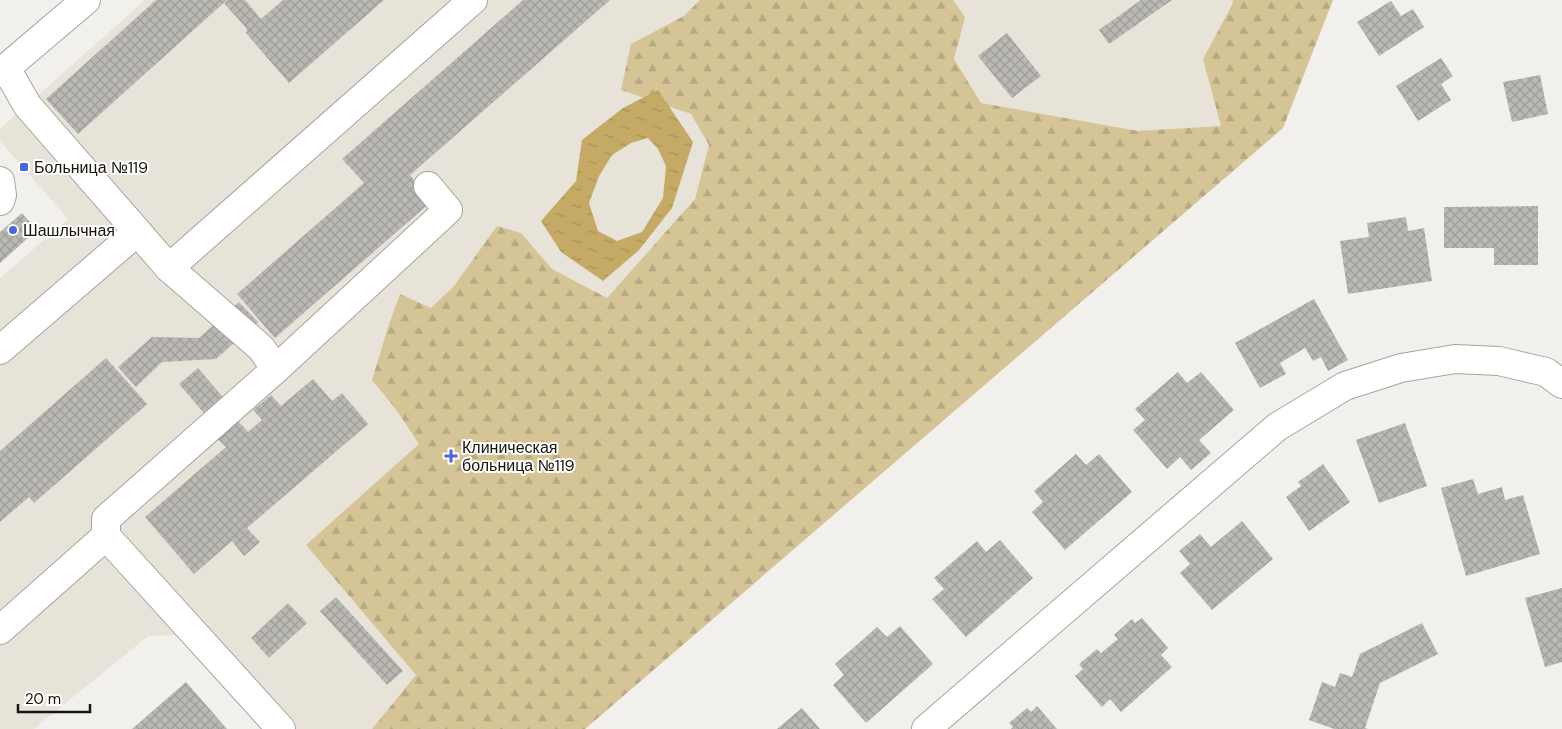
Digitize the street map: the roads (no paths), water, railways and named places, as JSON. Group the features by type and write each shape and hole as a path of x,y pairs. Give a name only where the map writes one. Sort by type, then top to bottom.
{"street":[{"path":"86,0 3,70 27,105 169,268 261,348 276,369"},
{"path":"169,268 473,0"},
{"path":"0,181 2,195 0,201"},
{"path":"281,729 106,536 106,519 276,369 448,210 428,186"},
{"path":"0,350 137,232"},
{"path":"926,729 1277,427 1346,386 1401,368 1454,359 1499,361 1546,372 1562,384"},
{"path":"0,630 106,536"}],"water":[{"path":"658,90 693,142 672,208 639,250 603,281 561,252 541,221 576,181 582,140 623,108","holes":["648,138 658,149 666,166 663,198 642,232 617,241 598,231 589,203 599,176 612,155 631,143"]}],"place":[{"name":"Больница №119","path":"24,167"},
{"name":"Шашлычная","path":"13,230"},
{"name":"Клиническая больница №119","path":"451,456"}]}
